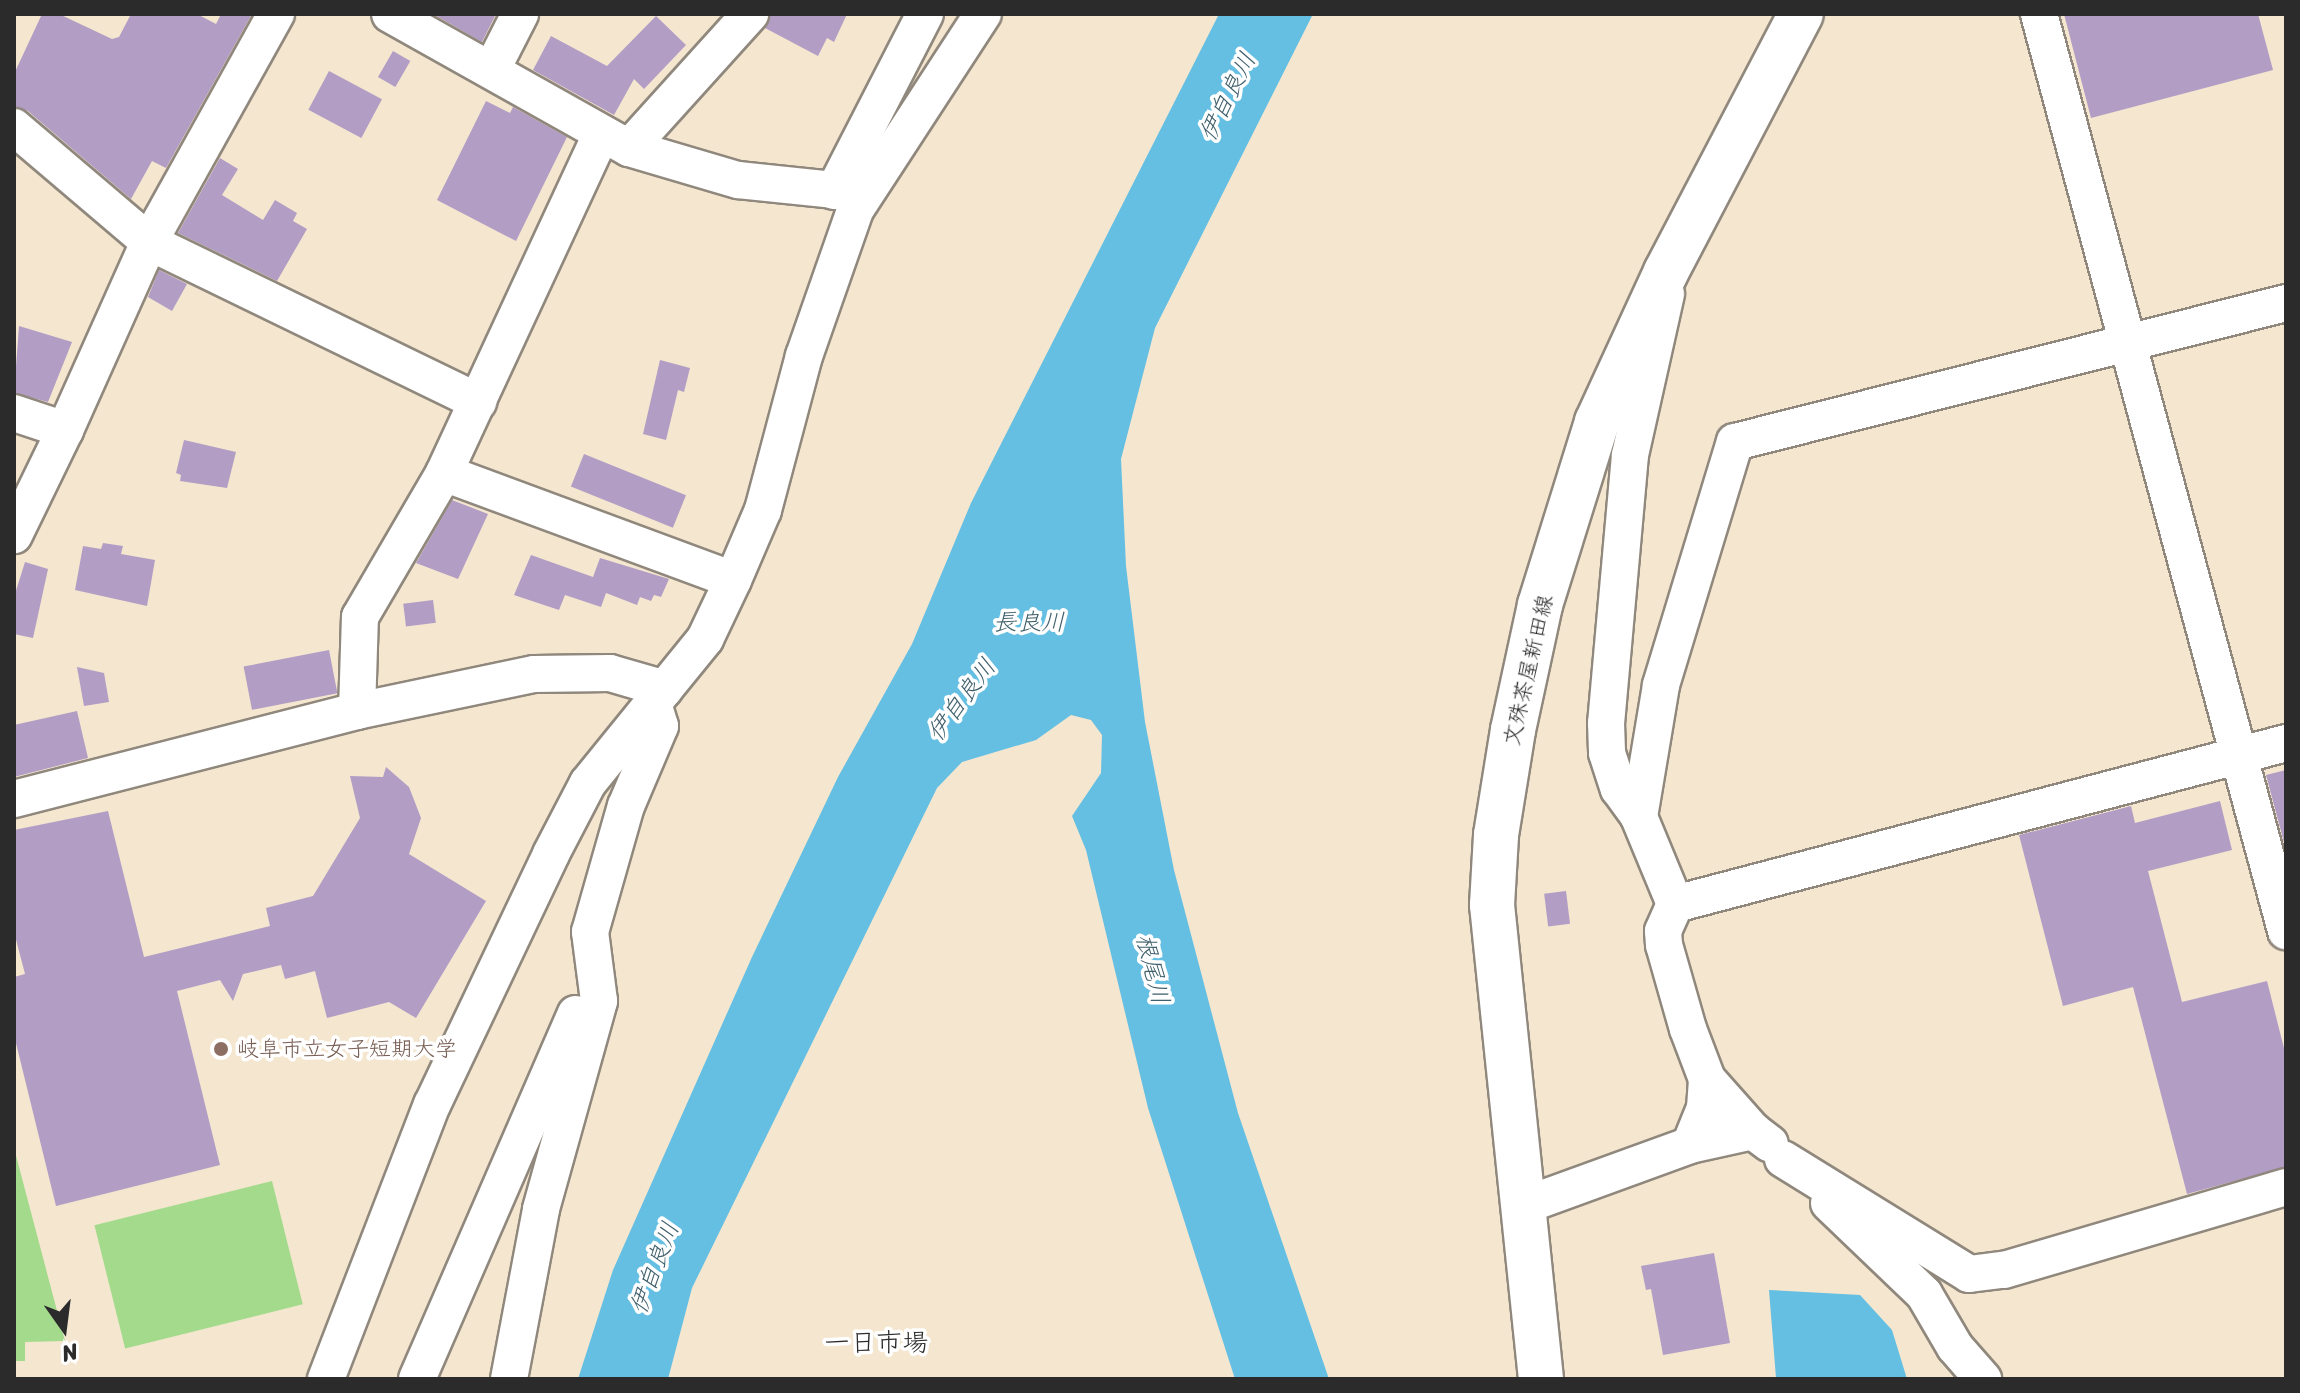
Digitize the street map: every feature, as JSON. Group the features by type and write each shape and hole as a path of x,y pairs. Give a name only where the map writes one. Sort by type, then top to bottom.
{"main road":[{"name":"文殊茶屋新田線","path":"1541,1379 1497,988 1492,905 1496,835 1540,605 1597,422 1666,272 1801,14"}],"street":[{"path":"14,535 149,242 276,14"},
{"path":"390,14 615,141 738,180 849,192"},
{"path":"492,69 520,14"},
{"path":"357,711 360,617 444,473 615,141 750,14"},
{"path":"326,1379 432,1105 551,854 588,783 705,639 733,580 763,510 849,192 925,14"},
{"path":"849,192 983,14"},
{"path":"2039,14 2286,931"},
{"path":"14,127 149,242 478,402"},
{"path":"1666,272 1665,311 1630,455 1606,723 1607,753 1619,789 1639,817 1675,904"},
{"path":"1639,817 1661,685 1735,442 2286,303"},
{"path":"14,413 65,430"},
{"path":"444,473 733,580"},
{"path":"14,799 357,711 534,674 610,673 659,696"},
{"path":"509,1379 541,1209 599,1001 590,932 626,806 660,726 659,696"},
{"path":"1690,1145 1705,1108 1707,1079 1664,945 1665,923 1675,904 2286,743"},
{"path":"417,1379 594,972"},
{"path":"1707,1079 1753,1131 1924,1294 1957,1363 1983,1379"},
{"path":"1520,1207 1690,1145 1753,1131"},
{"path":"1783,1159 1969,1274 2004,1270 2286,1187"}],"green space":[{"path":"14,1148 65,1341 25,1342 25,1361 14,1361"},
{"path":"272,1181 303,1304 125,1348 94,1225"}],"water":[{"name":"長良川","path":"1219,14 1313,14 1155,328 1121,459 1126,566 1145,722 1174,870 1238,1113 1329,1379 1235,1379 1148,1108 1086,850 1072,816 1101,773 1102,735 1091,720 1071,715 1036,740 962,762 937,788 692,1288 668,1379 578,1379 613,1270 752,957 838,777 912,644 971,503"},
{"path":"1769,1290 1860,1295 1892,1330 1907,1379 1772,1379 1776,1378"}],"building":[{"path":"42,14 59,14 112,39 119,37 131,14 197,14 216,24 221,14 252,14 166,168 152,161 131,199 28,111 14,107 14,74"},
{"path":"433,14 496,14 482,42"},
{"path":"770,14 847,14 834,42 827,38 818,56 765,28"},
{"path":"2064,14 2258,14 2273,70 2091,118"},
{"path":"656,16 686,45 644,89 634,79 614,115 533,70 551,36 607,66"},
{"path":"393,51 410,61 395,87 378,77"},
{"path":"329,71 382,99 361,138 308,110"},
{"path":"486,101 510,113 513,107 567,137 516,241 437,200"},
{"path":"220,158 238,169 222,195 263,220 275,200 297,213 293,221 307,229 277,281 178,233"},
{"path":"159,270 187,284 172,311 148,297"},
{"path":"19,326 72,342 48,402 14,393"},
{"path":"660,360 690,368 684,392 678,390 666,440 643,434"},
{"path":"184,440 236,452 227,488 180,481 181,475 176,473"},
{"path":"584,454 686,495 673,528 571,486"},
{"path":"452,500 488,514 458,579 416,563"},
{"path":"103,543 123,546 121,554 155,560 147,606 75,590 83,546 101,549"},
{"path":"531,555 593,577 600,558 669,579 661,597 654,595 651,601 640,597 637,605 606,593 601,607 565,595 559,610 514,595"},
{"path":"25,562 48,569 33,638 14,634 14,597"},
{"path":"433,600 436,623 406,626 403,604"},
{"path":"329,650 337,693 252,710 244,667"},
{"path":"77,667 104,673 109,702 84,706"},
{"path":"77,711 88,758 14,777 14,725"},
{"path":"386,767 409,787 421,818 409,854 486,901 416,1018 389,1002 327,1018 315,971 285,979 281,965 243,974 233,1001 220,980 177,991 220,1165 56,1206 14,1035 14,977 25,974 14,932 14,830 108,811 144,957 270,926 266,908 313,896 360,818 350,776 383,777"},
{"path":"2286,770 2286,850 2266,775"},
{"path":"2220,801 2232,850 2148,871 2182,1002 2267,981 2286,1056 2286,1167 2187,1194 2133,987 2063,1006 2019,835 2131,806 2135,823"},
{"path":"1566,891 1570,924 1548,926 1544,894"},
{"path":"1714,1253 1730,1343 1663,1355 1651,1289 1646,1290 1641,1266"}],"place":[{"name":"岐阜市立女子短期大学","path":"221,1049"}],"district":[{"name":"一日市場","path":"876,1343"}],"water label":[{"name":"伊自良川","path":"1228,97"},
{"name":"伊自良川","path":"962,700"},
{"name":"根尾川","path":"1152,969"},
{"name":"伊自良川","path":"655,1268"}]}
